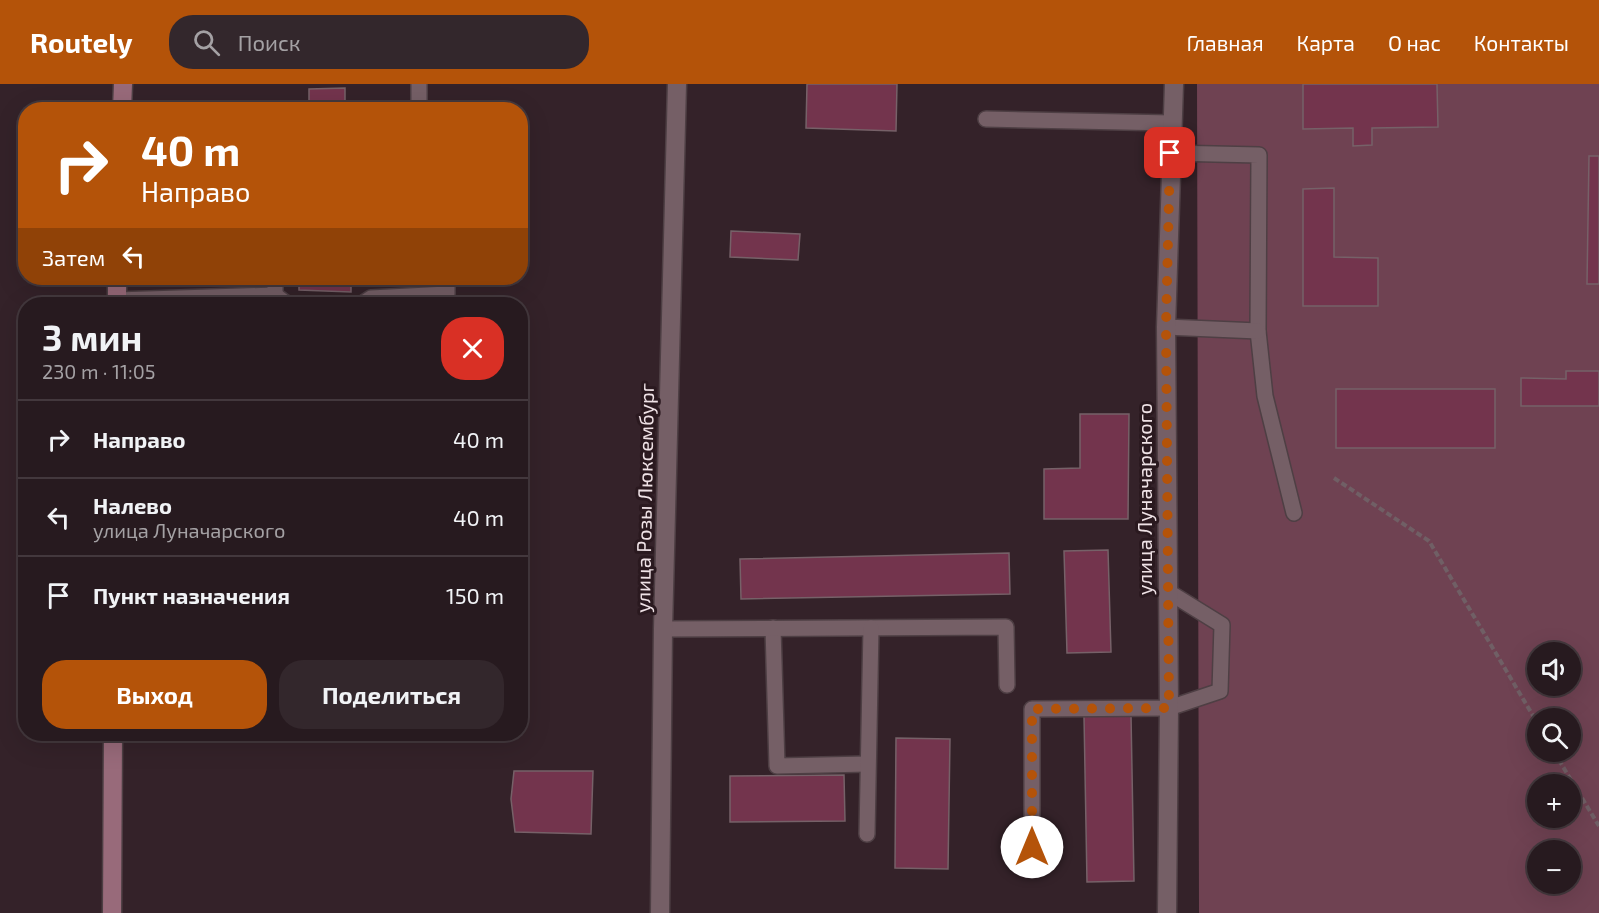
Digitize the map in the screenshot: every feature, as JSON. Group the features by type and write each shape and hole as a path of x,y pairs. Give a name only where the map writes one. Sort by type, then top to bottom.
{"street":[{"path":"122,102 123,84"},
{"name":"улица Розы Люксембург","path":"660,913 663,628 677,84"},
{"name":"улица Луначарского","path":"1167,913 1169,708 1166,327 1174,84"},
{"path":"112,913 113,741"}],"lane":[{"path":"419,84 419,102"},
{"path":"986,119 1171,123"},
{"path":"1170,153 1259,155 1258,331 1265,396 1294,513"},
{"path":"390,297 447,294 447,285"},
{"path":"1166,327 1258,331"},
{"path":"1032,870 1032,709 1169,708 1220,691 1222,625 1167,591"},
{"path":"663,628 1006,627 1006,685"},
{"path":"773,628 777,766 867,764"},
{"path":"867,834 871,628"}],"path":[{"path":"1334,478 1429,541 1528,708"},
{"path":"1560,762 1599,826"}],"shaded area":[{"path":"1197,84 1599,84 1599,913 1199,913"}],"building":[{"path":"807,84 897,84 896,131 806,128"},
{"path":"1303,84 1437,84 1438,127 1372,128 1372,145 1353,146 1353,128 1303,129"},
{"path":"345,88 345,102 309,102 309,89"},
{"path":"1589,156 1599,156 1599,284 1587,284"},
{"path":"1334,188 1334,257 1378,258 1378,306 1303,306 1303,189"},
{"path":"731,231 800,234 798,260 730,257"},
{"path":"299,285 351,285 351,292 299,290"},
{"path":"1566,371 1599,371 1599,406 1521,406 1521,378 1566,379"},
{"path":"1336,389 1495,389 1495,448 1336,448"},
{"path":"1080,414 1129,414 1128,519 1044,519 1044,469 1080,468"},
{"path":"1108,550 1111,652 1067,653 1064,551"},
{"path":"1009,553 1010,594 741,599 740,559"},
{"path":"1131,715 1134,881 1087,882 1084,716"},
{"path":"896,738 950,739 948,869 895,868"},
{"path":"514,771 593,771 591,834 515,832 511,799"},
{"path":"844,775 845,821 730,822 730,776"}],"route":[{"path":"1032,847 1032,709 1169,708 1166,327 1170,153"}]}
